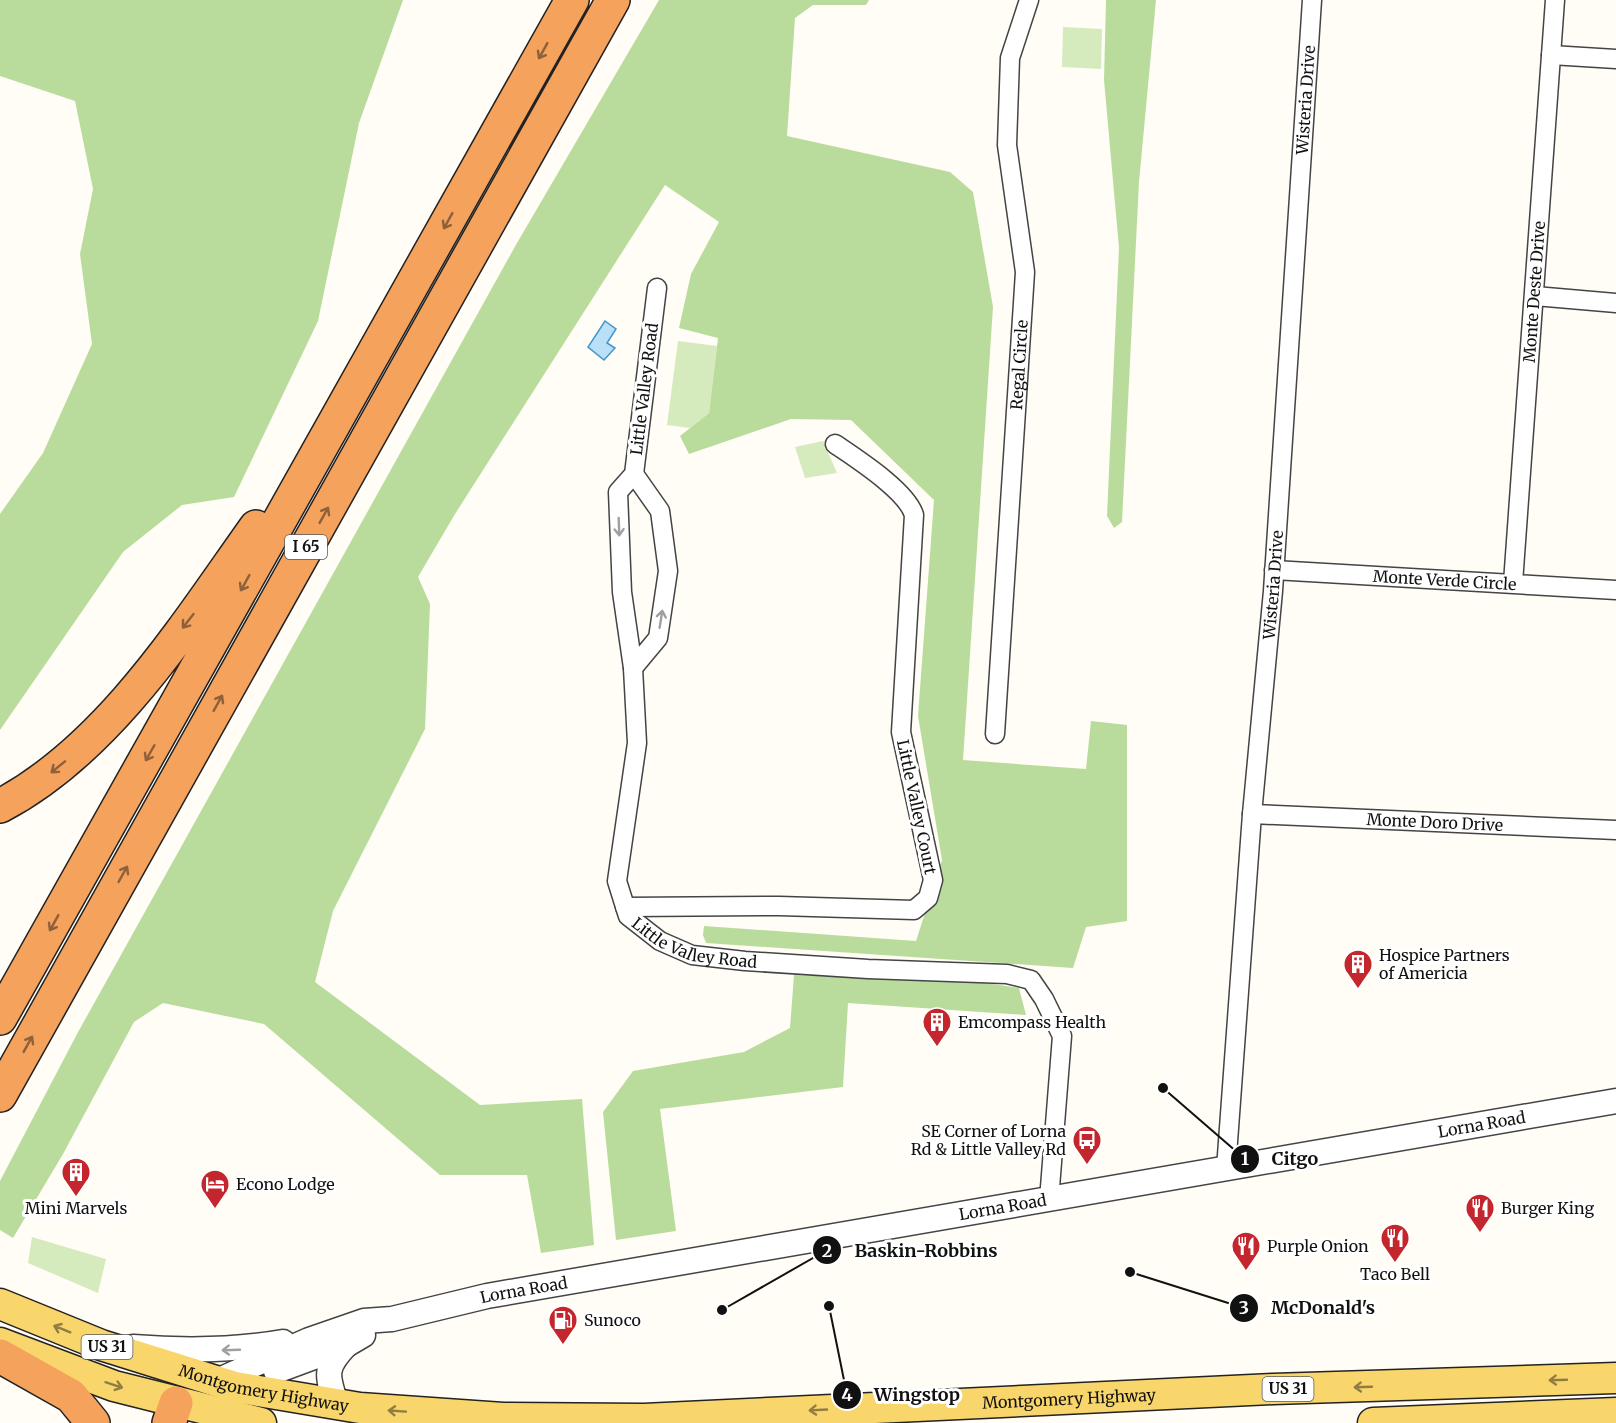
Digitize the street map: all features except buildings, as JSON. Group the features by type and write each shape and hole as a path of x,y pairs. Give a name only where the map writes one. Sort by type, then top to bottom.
{"highway":[{"name":"I 65","path":"0,1018 572,0"},
{"name":"I 65","path":"0,1095 613,0"},
{"path":"0,806 27,792 77,752 131,694 196,610 356,386"},
{"path":"0,1356 71,1396 93,1423"}],"main road":[{"name":"Montgomery Highway","path":"0,1304 101,1345 226,1384 360,1408 476,1417 644,1421 1274,1389 1616,1378"},
{"name":"Montgomery Highway","path":"0,1344 182,1414 261,1423"},
{"path":"182,1414 226,1384"},
{"path":"1372,1423 1616,1413"}],"street":[{"name":"Regal Circle","path":"995,734 1025,272 1007,145 1010,58 1029,0"},
{"name":"Wisteria Drive","path":"1226,1169 1252,814 1274,570 1312,0"},
{"name":"Monte Deste Drive","path":"1514,582 1555,0"},
{"path":"1551,55 1616,59"},
{"name":"Little Valley Road","path":"657,288 634,474 618,492 622,592 633,668 637,742 617,881 628,916 660,941 692,955 868,969 1007,974 1030,980 1044,999 1062,1036 1049,1200"},
{"path":"1535,296 1616,303"},
{"name":"Little Valley Court","path":"625,907 779,906 891,911 914,910 928,898 933,880 901,732 914,515 911,504 860,461 835,444"},
{"path":"633,668 658,639 668,571 660,511 634,474"},
{"name":"Monte Verde Circle","path":"1274,570 1514,582 1616,590"},
{"name":"Monte Doro Drive","path":"1252,814 1616,830"},
{"name":"Lorna Road","path":"226,1384 309,1340 364,1321 392,1319 487,1296 1616,1101"},
{"name":"Lorna Road","path":"226,1384 346,1345 392,1319"},
{"path":"101,1345 191,1351 240,1350 288,1341 309,1340"},
{"path":"336,1403 328,1382 330,1362 346,1345"}],"green space":[{"path":"0,0 403,0 359,123 318,321 234,497 182,505 123,552 0,730 0,514 43,453 92,344 80,254 93,189 75,101 0,76"},
{"path":"659,0 869,0 866,5 813,5 795,18 787,136 950,172 973,192 993,307 963,760 1086,769 1091,721 1127,725 1127,921 1086,927 1073,968 706,943 703,935 704,926 916,941 942,860 918,716 934,500 851,420 791,419 689,454 680,436 709,413 718,338 679,328 691,274 719,222 665,185 455,514 418,577 430,604 425,729 333,911 315,982 480,1105 582,1099 594,1245 541,1253 527,1175 440,1175 264,1024 163,1003 134,1022 63,1154 13,1238 0,1230 0,1181 77,1034 517,243"},
{"path":"1106,0 1156,0 1139,182 1122,522 1114,528 1107,516 1119,248 1104,80"},
{"path":"1063,27 1102,29 1101,69 1062,67"},
{"path":"678,341 717,346 709,413 690,428 667,425"},
{"path":"823,441 837,473 805,478 795,447"},
{"path":"794,975 986,983 1019,988 1026,1015 848,1003 843,1087 660,1109 676,1231 616,1240 603,1112 633,1071 744,1052 790,1028"},
{"path":"32,1237 106,1259 98,1293 28,1263"}],"water":[{"path":"605,321 616,329 607,343 615,348 604,360 588,347"}],"place":[{"name":"Hospice Partners of Americia","path":"1358,990"},
{"name":"Emcompass Health","path":"937,1048"},
{"name":"Citgo","path":"1163,1088"},
{"name":"SE Corner of Lorna Rd & Little Valley Rd","path":"1087,1166"},
{"name":"Mini Marvels","path":"76,1198"},
{"name":"Econo Lodge","path":"215,1210"},
{"name":"Burger King","path":"1480,1234"},
{"name":"Taco Bell","path":"1395,1264"},
{"name":"McDonald's","path":"1130,1272"},
{"name":"Purple Onion","path":"1246,1272"},
{"name":"Wingstop","path":"829,1306"},
{"name":"Baskin-Robbins","path":"722,1310"},
{"name":"Sunoco","path":"563,1346"}]}
